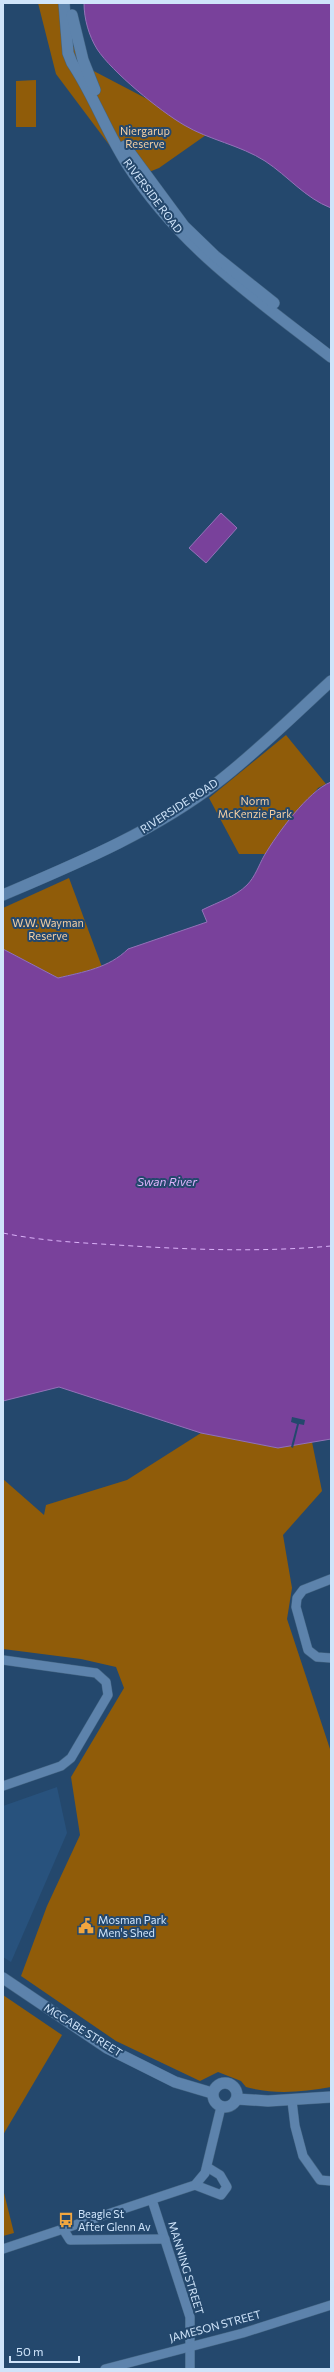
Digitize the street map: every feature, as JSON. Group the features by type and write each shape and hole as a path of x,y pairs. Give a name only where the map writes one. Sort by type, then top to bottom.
{"street":[{"name":"RIVERSIDE ROAD","path":"64,3 68,53 72,63 127,164 166,217 184,237 224,274 331,357"},
{"name":"RIVERSIDE ROAD","path":"70,3 77,39 93,85 124,146 169,208 215,256 331,349"},
{"name":"RIVERSIDE ROAD","path":"3,895 116,846 169,815 230,772 331,681"},
{"path":"331,1579 303,1590 297,1598 296,1607 308,1650 317,1657 331,1658"},
{"path":"3,1660 37,1663 96,1673 106,1682 108,1695 71,1758 61,1766 3,1786"},
{"name":"MCCABE STREET","path":"3,1978 107,2048 175,2082 212,2093"},
{"path":"228,2083 237,2091 236,2099 232,2105 221,2107 215,2103 212,2093 216,2086 228,2083"},
{"path":"236,2099 292,2101 331,2097"},
{"path":"292,2101 295,2126 303,2156 320,2180 331,2181"},
{"path":"3,2249 195,2185 202,2180 207,2166 221,2107"},
{"path":"195,2185 221,2196 227,2187 220,2175 207,2166"},
{"name":"MANNING STREET","path":"152,2200 189,2313 191,2346 190,2369"},
{"path":"64,2229 70,2240 165,2239"},
{"name":"JAMESON STREET","path":"105,2369 243,2333 331,2305"}],"shaded area":[{"path":"57,1787 67,1833 11,1962 3,1957 3,1806"}],"green space":[{"name":"Niergarup Reserve","path":"38,3 63,3 67,37 88,68 151,101 184,125 206,135 159,168 134,178 56,74"},
{"path":"36,80 36,127 16,127 16,81"},
{"name":"Norm McKenzie Park","path":"286,735 326,784 318,788 265,854 239,854 209,798"},
{"name":"W.W. Wayman Reserve","path":"69,878 102,967 58,978 3,949 3,908"},
{"path":"201,1433 278,1448 312,1442 322,1491 283,1535 292,1588 287,1619 331,1752 331,2087 288,2092 257,2090 246,2087 241,2081 218,2072 200,2081 116,2041 21,1976 47,1906 80,1835 71,1777 124,1688 116,1667 81,1659 3,1649 3,1479 44,1515 46,1505 127,1480"},
{"path":"3,1995 62,2035 3,2135"},
{"path":"3,2189 14,2233 3,2236"}],"water":[{"path":"84,3 331,3 331,208 313,199 265,161 255,155 204,135 184,125 137,90 114,69 97,49 88,27"},
{"path":"221,513 237,528 206,563 189,548"},
{"name":"Swan River","path":"331,782 331,1439 278,1448 201,1433 59,1387 3,1401 3,949 58,978 77,974 104,965 113,961 128,949 207,922 202,910 232,896 247,885 255,875 264,856 285,825 313,794"}],"pier":[{"path":"292,1417 305,1420 304,1425 299,1424 293,1448 291,1447 297,1424 291,1422"}],"ferry route":[{"path":"3,1233 68,1242 182,1249 257,1250 331,1246"}],"place":[{"name":"Mosman Park Men's Shed","path":"86,1926"},
{"name":"Beagle St After Glenn Av","path":"66,2220"}]}
